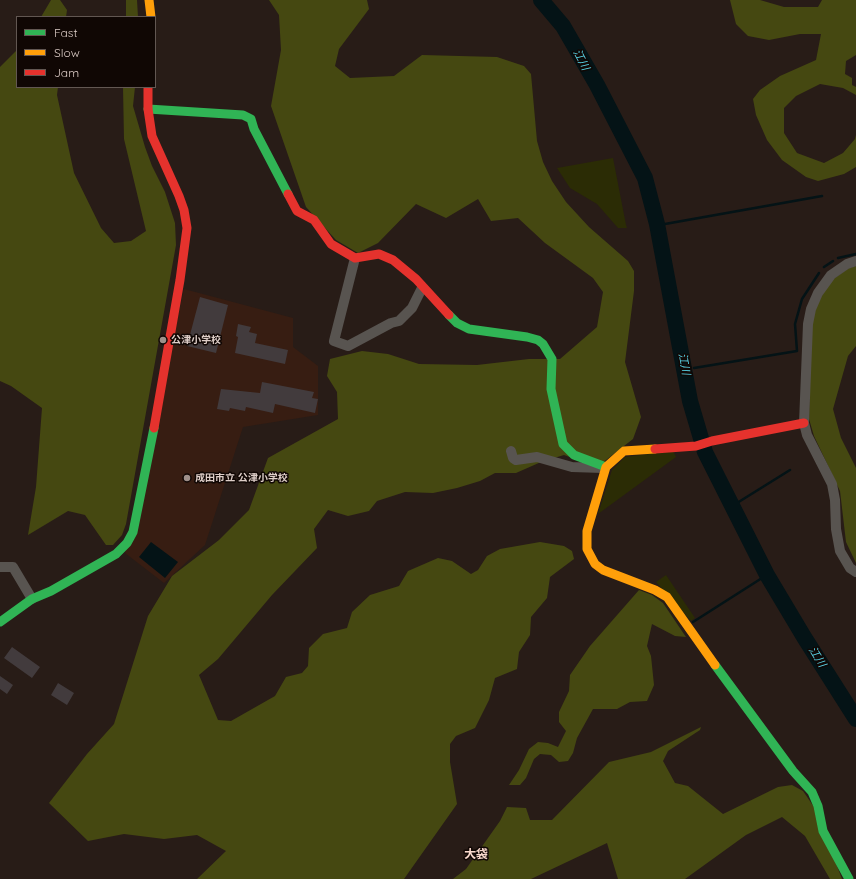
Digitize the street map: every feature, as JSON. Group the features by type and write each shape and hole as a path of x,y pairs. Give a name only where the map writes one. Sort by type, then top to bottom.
{"street":[{"path":"149,0 151,16"},
{"path":"0,622 32,599 51,591 116,554 128,543 133,532 161,394 187,228 184,210 179,196 152,136 148,109 148,88"},
{"path":"148,109 243,115 251,119 254,129 297,211 314,220 331,244 355,258 379,254 386,257 405,269 458,323 469,329 527,337 538,340 548,350 552,359 551,389 563,444 574,455 606,468"},
{"path":"355,258 334,341 348,346 391,323 399,321 412,308 422,288"},
{"path":"856,261 847,264 831,275 818,293 811,309 808,324 804,423 807,435 832,484 835,500 836,529 840,551 850,568 856,572"},
{"path":"804,423 702,444 624,451 606,468 601,480 587,531 586,542 590,556 603,570 656,590 667,597 675,607 734,693 793,771 812,792 818,806 823,831 849,879"},
{"path":"511,451 512,458 516,460 537,457 572,467 606,468"},
{"path":"0,567 13,567 32,599"}],"shaded area":[{"path":"51,0 60,0 67,10 66,16 42,16"},
{"path":"126,0 137,0 138,16 126,16"},
{"path":"269,0 367,0 369,9 339,49 335,66 350,78 394,76 422,55 497,57 524,66 531,74 537,141 543,162 552,181 566,202 589,227 628,261 634,271 634,291 625,362 641,417 633,439 597,467 564,455 541,462 516,473 495,473 480,481 457,488 433,493 405,492 377,501 369,511 348,516 328,510 314,529 317,548 272,595 218,659 199,675 218,720 231,721 275,696 286,677 302,673 308,666 309,648 323,634 347,628 352,612 370,595 399,586 408,571 438,558 452,561 471,574 478,570 487,556 500,549 540,542 564,546 572,551 574,559 550,577 547,598 531,617 530,635 519,652 517,669 495,678 489,700 475,728 456,736 450,744 450,762 457,804 404,879 197,879 226,851 197,835 164,839 124,834 88,841 49,803 87,754 114,724 148,616 172,576 219,540 249,510 268,458 338,419 337,392 327,376 330,359 362,351 388,354 419,364 477,365 529,359 560,359 597,327 603,292 593,278 545,243 518,218 491,221 478,199 446,218 416,204 378,243 358,253 336,240 306,207 271,106 281,50 279,15"},
{"path":"730,0 760,0 784,7 818,7 822,0 856,0 856,55 846,61 845,74 852,78 852,85 856,87 856,95 843,88 820,84 796,96 784,108 784,133 797,153 824,163 843,153 855,139 856,135 856,167 844,174 818,181 806,177 782,160 767,140 756,115 753,99 760,90 780,76 816,60 821,34 800,34 769,40 748,36 736,24"},
{"path":"16,51 16,88 58,88 57,95 74,173 101,228 114,243 131,241 146,231 124,139 123,88 135,88 133,106 145,147 152,166 165,192 175,223 176,245 126,524 122,535 113,545 106,545 85,515 68,511 28,535 36,487 42,408 11,386 0,381 0,67"},
{"path":"613,158 627,228 618,228 597,204 570,188 557,168"},
{"path":"856,266 856,346 848,356 833,409 841,438 856,468 856,563 846,542 840,491 814,436 809,419 811,327 814,311 829,282 849,268"},
{"name":"成田市立 公津小学校","path":"184,289 293,318 293,347 318,366 318,415 243,427 205,545 164,583 125,553"},
{"path":"673,451 676,457 598,514 612,470 625,457"},
{"path":"151,542 178,562 165,578 139,557"},
{"path":"666,575 695,618 691,621 656,582"},
{"path":"639,590 652,595 663,603 686,637 675,636 652,624 647,646 651,656 654,685 647,701 630,702 617,709 593,709 577,738 573,753 568,761 559,762 551,755 540,754 534,759 526,778 520,785 509,785 519,770 529,749 538,742 548,743 558,747 566,731 559,722 559,712 569,691 570,675 590,646"},
{"path":"701,727 700,730 668,751 663,761 675,783 688,786 723,814 778,787 792,785 803,791 814,807 842,879 830,879 805,836 782,817 746,835 685,879 618,879 607,843 531,879 453,879 466,869 500,821 507,807 526,808 530,820 552,820 609,762 651,752"}],"building":[{"path":"200,297 228,305 216,353 187,346"},
{"path":"238,324 251,327 249,332 257,334 255,343 288,350 285,364 235,353 238,337 236,336"},
{"path":"262,382 314,392 312,398 318,399 315,413 275,404 273,413 246,407 245,411 230,408 229,411 217,409 221,389 260,393"},
{"path":"12,647 40,667 32,678 4,658"},
{"path":"0,676 13,685 7,694 0,689"},
{"path":"58,683 74,693 67,705 51,695"}],"waterway":[{"name":"江川","path":"541,0 563,26 597,85 645,178 657,224 690,401 705,452 767,575 856,719"},
{"path":"665,224 822,196"},
{"path":"838,258 856,254"},
{"path":"824,267 833,261"},
{"path":"694,368 797,351 795,324 802,299 819,273"},
{"path":"737,503 790,470"},
{"path":"693,622 762,578"}],"traffic: fast":[{"path":"148,109 243,115 251,119 254,129 288,194"},
{"path":"449,315 457,323 469,329 527,337 538,340 543,344 552,359 551,389 563,444 574,455 606,467"},
{"path":"0,622 32,599 51,591 116,554 127,543 133,532 154,428"},
{"path":"715,665 793,771 812,792 818,806 823,831 849,879"}],"traffic: slow":[{"path":"149,0 151,16"},
{"path":"655,449 624,451 606,467 587,531 587,549 595,564 603,570 655,590 667,597 715,665"}],"traffic: jam":[{"path":"148,88 148,109 152,136 179,196 184,210 187,228 180,280 154,428"},
{"path":"288,194 297,211 314,220 331,244 355,258 379,254 393,260 416,279 449,315"},
{"path":"655,449 696,446 712,441 804,423"}],"place":[{"name":"公津小学校","path":"163,340"},
{"name":"成田市立 公津小学校","path":"187,478"}],"district":[{"name":"大袋","path":"476,854"}]}
